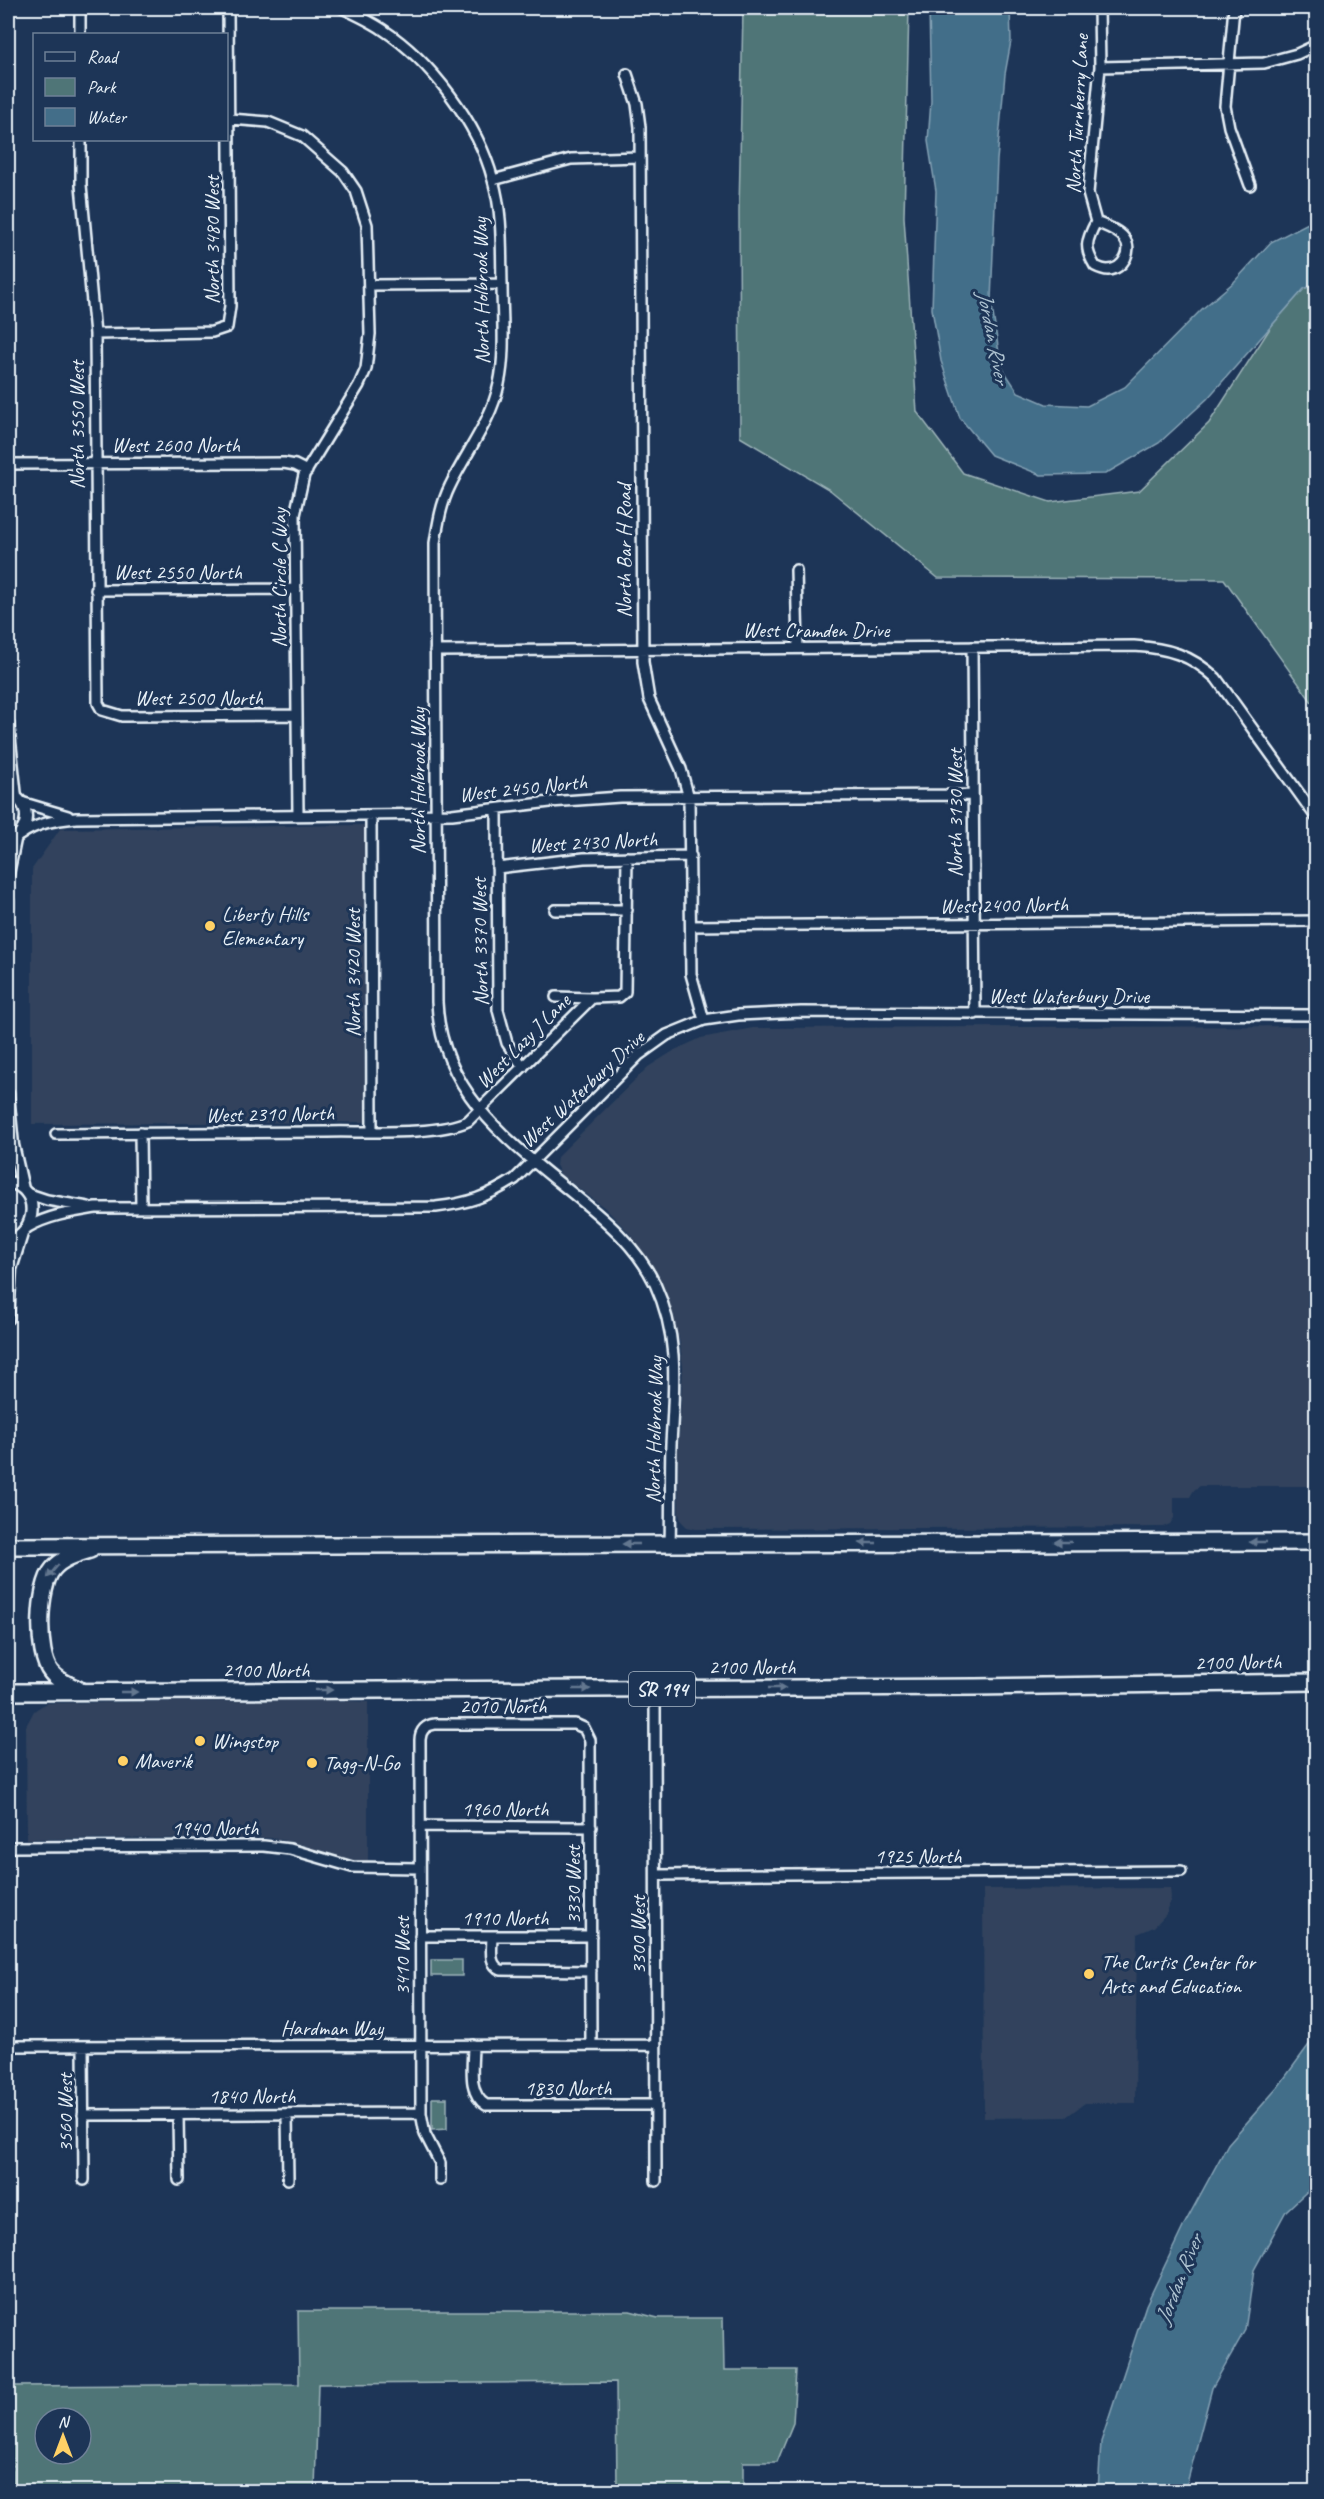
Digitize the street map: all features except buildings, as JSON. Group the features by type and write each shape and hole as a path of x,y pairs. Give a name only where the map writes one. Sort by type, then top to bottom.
{"highway":[{"path":"8,1546 1317,1542"},
{"path":"87,1692 64,1683 47,1666 43,1650 42,1594 49,1574 62,1561 104,1546"},
{"name":"2100 North","path":"8,1692 655,1689 1317,1682"}],"street":[{"path":"80,8 80,33"},
{"name":"North 3480 West","path":"95,334 212,333 227,327 230,306 228,8"},
{"name":"North Holbrook Way","path":"342,8 382,29 400,43 437,79 469,121 483,148 494,180 501,229 502,361 499,384 483,427 449,487 435,543 438,1020 455,1075 480,1110 532,1161 617,1231 640,1258 661,1299 672,1344 676,1376 671,1451 670,1544"},
{"name":"North Turnberry Lane","path":"1096,222 1124,238 1128,247 1126,258 1120,266 1108,270 1095,266 1087,252 1090,234 1096,222 1088,193 1100,67 1099,8"},
{"path":"1234,8 1228,64 1226,116 1250,185"},
{"path":"1100,67 1228,64 1280,59 1317,45"},
{"name":"North Bar H Road","path":"627,74 639,115 644,679 649,699 681,769 688,798 691,856 691,974 704,1020"},
{"name":"North Circle C Way","path":"230,119 256,120 302,135 343,172 356,191 367,225 370,334 366,369 359,385 307,471 298,495 295,515 298,815"},
{"name":"North 3550 West","path":"81,141 81,185 95,334 96,693 102,710"},
{"path":"494,180 582,157 640,157"},
{"path":"369,285 502,284"},
{"name":"West 2600 North","path":"8,464 284,463 307,471"},
{"path":"796,570 798,648"},
{"name":"West 2550 North","path":"96,590 296,589"},
{"name":"West Cramden Drive","path":"435,651 1134,646 1169,650 1195,660 1215,678 1230,695 1317,817"},
{"name":"North 3130 West","path":"972,647 975,1014"},
{"name":"West 2500 North","path":"102,710 122,716 297,716"},
{"path":"8,723 15,797 26,815 24,829 14,839 8,874"},
{"name":"West 2450 North","path":"14,839 31,827 46,822 76,818 436,814 497,810 587,799 973,795"},
{"name":"West 2450 North","path":"15,797 36,808 76,818"},
{"name":"North 3370 West","path":"497,810 498,1010 507,1043 524,1066"},
{"name":"North 3420 West","path":"371,814 372,1131"},
{"name":"West 2430 North","path":"497,868 584,858 691,856"},
{"path":"555,910 627,910 627,857"},
{"path":"8,900 8,907"},
{"name":"West Lazy J Lane","path":"556,997 614,998 623,995 627,988 627,910"},
{"name":"West 2400 North","path":"691,926 1317,921"},
{"name":"West Lazy J Lane","path":"480,1110 592,998"},
{"name":"West Waterbury Drive","path":"25,1230 41,1219 96,1208 467,1204 493,1193 514,1179 639,1055 667,1035 704,1020 738,1015 801,1012 1317,1015"},
{"path":"8,1094 13,1145 32,1210 11,1269 8,1318"},
{"name":"West 2310 North","path":"56,1134 439,1129 457,1126 468,1121 480,1110"},
{"path":"140,1133 141,1208"},
{"path":"8,1182 25,1191"},
{"name":"West Waterbury Drive","path":"25,1191 47,1200 96,1208"},
{"path":"8,1240 25,1230"},
{"name":"3300 West","path":"655,1689 656,2181"},
{"name":"2010 North","path":"423,1729 431,1725 447,1724 575,1724 584,1728"},
{"name":"3330 West","path":"584,1728 590,1740 591,2045"},
{"name":"3410 West","path":"423,1729 420,1740 422,2113 425,2134 440,2163 440,2180"},
{"name":"1960 North","path":"420,1826 591,1827"},
{"name":"1940 North","path":"8,1847 277,1847 352,1867 420,1868"},
{"name":"1925 North","path":"656,1875 1181,1871"},
{"name":"1910 North","path":"420,1936 591,1936"},
{"path":"492,1936 492,1960 495,1967 501,1970 591,1971"},
{"name":"1830 North","path":"473,2045 474,2090 482,2103 491,2106 656,2105"},
{"name":"Hardman Way","path":"8,2046 656,2045"},
{"name":"3560 West","path":"83,2046 84,2180"},
{"name":"1840 North","path":"84,2115 422,2113"},
{"path":"286,2114 288,2179"},
{"path":"178,2115 179,2180"}],"shaded area":[{"path":"364,825 365,1122 32,1124 32,869 60,829"},
{"path":"1316,1026 1316,1486 1200,1486 1190,1497 1174,1497 1174,1518 1170,1524 1163,1527 696,1529 687,1527 681,1521 678,1451 683,1368 680,1343 671,1309 652,1266 629,1233 605,1208 561,1175 556,1165 557,1157 648,1067 675,1050 701,1038 753,1028"},
{"path":"325,1700 368,1702 368,1861 340,1859 303,1845 273,1838 27,1839 26,1726 34,1711 46,1703"},
{"path":"1170,1888 1171,1898 1167,1913 1154,1927 1137,1934 1135,2103 1085,2103 1066,2117 984,2118 983,1889"}],"green space":[{"path":"743,8 909,8 904,217 917,412 963,473 1050,502 1139,491 1209,423 1316,257 1316,708 1224,579 938,578 830,490 740,437 739,212"},
{"path":"431,1960 462,1960 462,1976 431,1976"},
{"path":"432,2098 447,2098 447,2129 432,2130"},
{"path":"298,2311 630,2311 658,2318 723,2318 724,2370 796,2370 793,2423 777,2462 743,2462 743,2491 617,2491 616,2382 318,2384 315,2491 13,2491 12,2386 299,2384"}],"water":[{"name":"Jordan River","path":"929,8 1010,8 1011,41 1005,74 997,160 991,300 1001,366 1018,392 1046,404 1087,406 1125,387 1202,309 1234,282 1271,242 1316,219 1316,284 1304,289 1207,399 1159,443 1105,474 1041,475 991,455 960,418 941,361 932,309 936,191 928,141 931,101"},
{"name":"Jordan River","path":"1316,2035 1316,2183 1286,2211 1254,2270 1245,2330 1212,2388 1185,2491 1098,2491 1101,2442 1146,2305 1185,2223 1228,2144 1278,2087"}],"place":[{"name":"Liberty Hills Elementary","path":"210,926"},
{"name":"Wingstop","path":"200,1741"},
{"name":"Maverik","path":"123,1761"},
{"name":"Tagg-N-Go","path":"312,1763"},
{"name":"The Curtis Center for Arts and Education","path":"1089,1974"}]}
